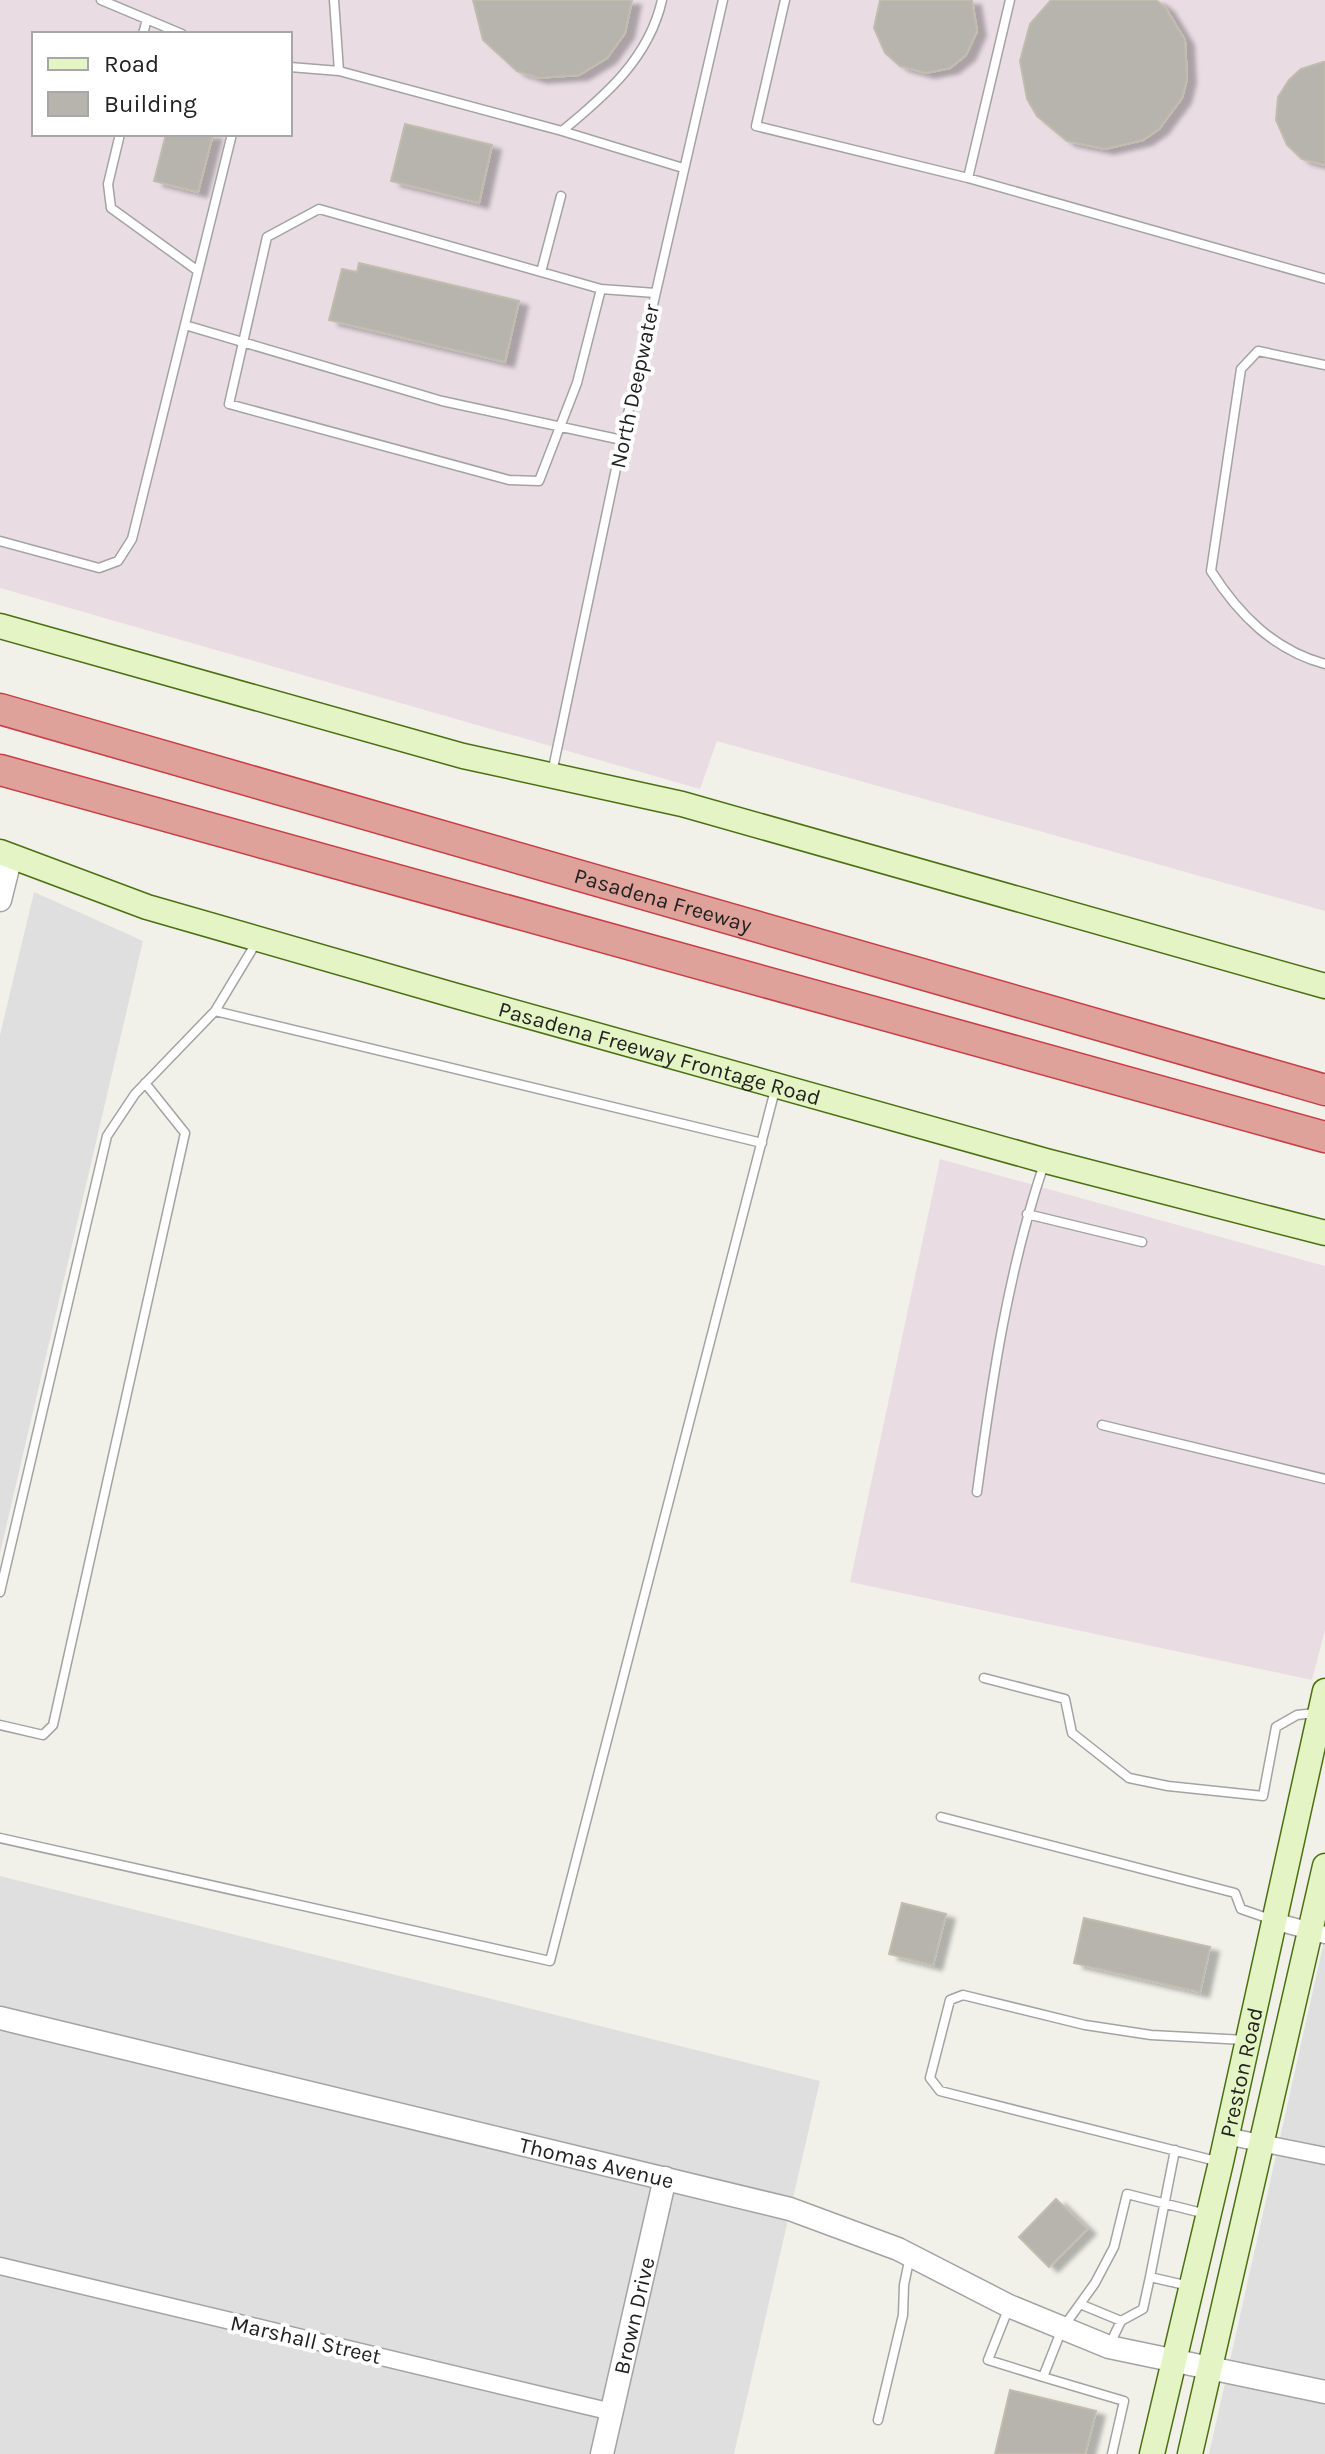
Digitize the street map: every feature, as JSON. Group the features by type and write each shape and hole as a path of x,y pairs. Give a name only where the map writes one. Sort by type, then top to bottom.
{"highway":[{"name":"Pasadena Freeway","path":"0,709 1316,1088"},
{"path":"0,770 1325,1137"}],"main road":[{"path":"0,626 463,756 682,804 1325,986"},
{"name":"Pasadena Freeway Frontage Road","path":"6,854 147,907 258,939 1046,1161 1325,1233"},
{"path":"1300,1226 1325,1216"},
{"name":"Preston Road","path":"1152,2454 1323,1706"},
{"name":"Preston Road","path":"1190,2454 1262,2142 1317,1933 1325,1866"}],"street":[{"path":"0,900 6,854"},
{"path":"1274,1921 1317,1933"},
{"name":"Thomas Avenue","path":"0,2018 790,2209 911,2255 1009,2306 1109,2347 1173,2363 1211,2367 1325,2392"},
{"path":"1226,2136 1325,2156"},
{"name":"Brown Drive","path":"602,2454 665,2178"},
{"name":"Marshall Street","path":"0,2266 612,2412"}],"lane":[{"path":"101,0 177,32"},
{"path":"334,0 339,71"},
{"path":"562,131 599,100 640,55 655,28 659,0"},
{"name":"North Deepwater","path":"552,774 622,440 723,0"},
{"path":"785,0 756,126 968,178 1325,279"},
{"path":"968,178 1010,0"},
{"path":"144,32 147,19"},
{"path":"292,67 339,71 562,131 683,168"},
{"path":"120,136 108,184 111,208 198,271"},
{"path":"0,541 99,568 118,561 132,539 232,136"},
{"path":"541,272 561,196"},
{"path":"601,289 577,383 539,481 509,480 229,404 267,237 319,209 601,289 655,293"},
{"path":"185,325 442,401 622,440"},
{"path":"1325,365 1258,351 1241,369 1211,571 1228,597 1260,631 1297,656 1325,664"},
{"path":"0,1592 107,1136 145,1083 215,1011 258,939"},
{"path":"215,1011 762,1143"},
{"path":"0,1725 43,1735 53,1725 185,1133 145,1083"},
{"path":"0,1838 550,1961 777,1085"},
{"path":"977,1492 995,1352 1027,1214 1046,1161"},
{"path":"1027,1214 1142,1242"},
{"path":"1102,1425 1325,1479"},
{"path":"984,1678 1065,1699 1072,1733 1129,1778 1168,1786 1263,1796 1276,1727 1323,1706"},
{"path":"941,1817 1235,1893 1241,1909 1274,1921"},
{"path":"1221,2162 940,2091 930,2078 950,2000 963,1995 1085,2025 1151,2035 1249,2040"},
{"path":"1109,2347 1121,2321 1143,2309 1175,2150"},
{"path":"1043,2377 1062,2329 1114,2247 1127,2194 1209,2214"},
{"path":"878,2420 903,2315 904,2285 911,2255"},
{"path":"1150,2277 1191,2286"},
{"path":"1080,2304 1121,2321"},
{"path":"1009,2306 988,2360 1124,2401 1112,2454"}],"shaded area":[{"path":"0,0 1325,0 1325,911 717,741 700,789 0,588"},
{"path":"34,892 143,941 0,1553 0,1035"},
{"path":"940,1159 1325,1266 1325,1630 1312,1680 850,1582"},
{"path":"0,1876 820,2081 734,2454 0,2454"},
{"path":"1325,1937 1325,2454 1209,2454"}],"building":[{"path":"473,0 632,0 625,33 607,58 579,75 538,78 517,71 483,40"},
{"path":"880,0 972,0 977,31 966,55 950,68 926,73 900,66 885,53 874,28"},
{"path":"1051,0 1156,0 1165,7 1185,40 1187,79 1182,98 1159,129 1143,140 1105,149 1067,141 1037,116 1027,99 1020,61 1030,24"},
{"path":"1325,62 1325,165 1302,159 1287,145 1276,120 1278,97 1289,80 1301,69"},
{"path":"405,124 492,145 479,203 391,181"},
{"path":"165,136 212,136 198,192 154,181"},
{"path":"359,263 519,301 505,362 329,320 342,269 357,272"},
{"path":"902,1903 946,1914 933,1965 889,1954"},
{"path":"1084,1918 1210,1947 1200,1992 1074,1963"},
{"path":"1056,2199 1087,2229 1049,2267 1019,2237"},
{"path":"1010,2390 1096,2411 1085,2454 995,2454"}]}
